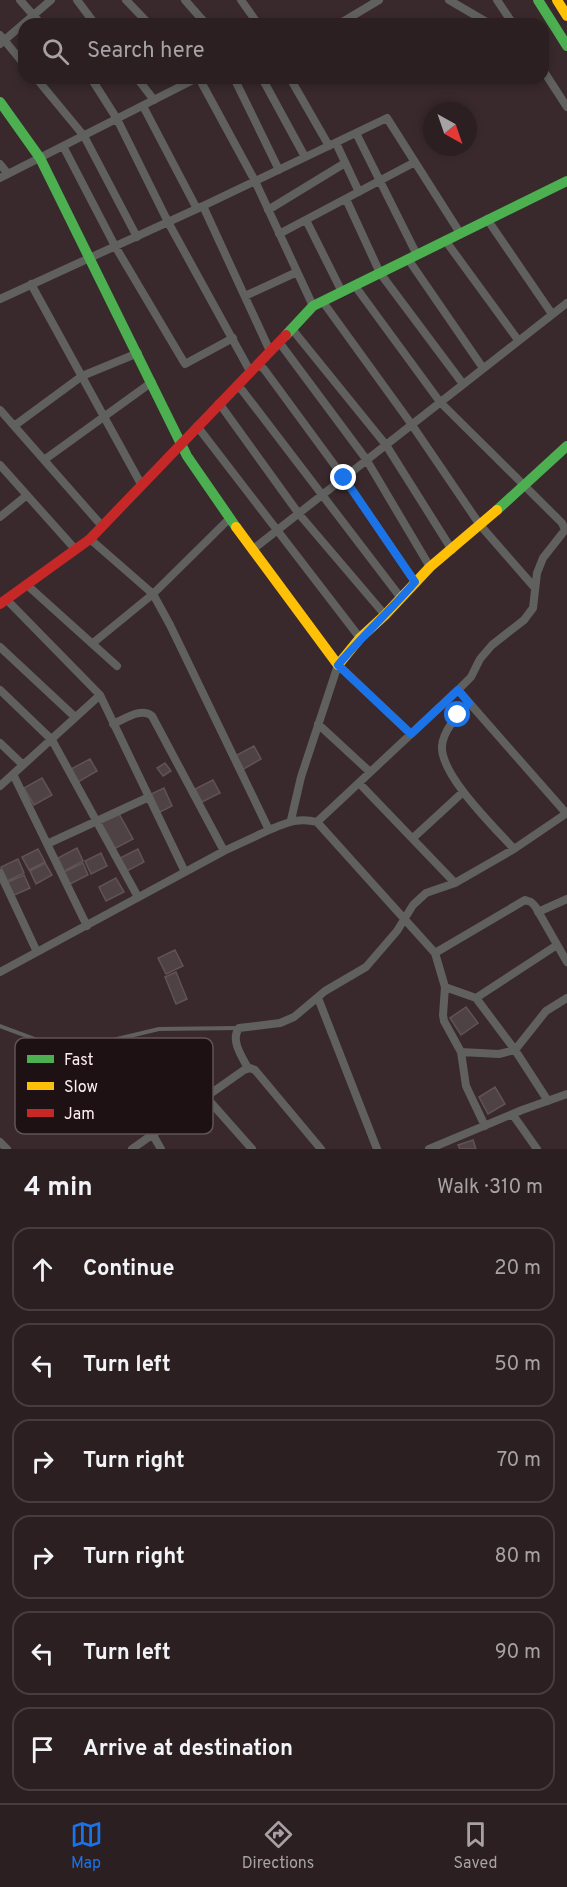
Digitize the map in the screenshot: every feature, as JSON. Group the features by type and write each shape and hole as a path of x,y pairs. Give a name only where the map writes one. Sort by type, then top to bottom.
{"main road":[{"path":"538,0 567,46"},
{"path":"557,0 567,16"},
{"path":"0,102 40,158 187,456 252,550 338,665 360,638 430,567 524,487 567,446"},
{"path":"3,602 90,539 291,328 318,304 567,181"}],"street":[{"path":"20,0 34,18"},
{"path":"29,18 51,0"},
{"path":"77,0 90,18"},
{"path":"126,0 142,18"},
{"path":"185,0 201,18"},
{"path":"241,0 254,18"},
{"path":"349,18 379,0"},
{"path":"449,0 480,18"},
{"path":"497,0 509,18"},
{"path":"18,27 1,40 18,58"},
{"path":"549,79 567,107"},
{"path":"41,84 84,136 137,237"},
{"path":"95,84 117,118 168,222 233,338 254,368 264,369 344,478 415,582"},
{"path":"142,84 154,100"},
{"path":"0,165 4,176 186,84"},
{"path":"201,84 255,181 297,272 318,304 412,424 480,525 535,588"},
{"path":"237,84 279,170"},
{"path":"265,84 305,157"},
{"path":"294,84 345,163 359,192"},
{"path":"143,106 200,208 270,351"},
{"path":"0,299 200,208 387,118 460,233"},
{"path":"356,133 380,181 412,257 483,368"},
{"path":"63,146 114,246 185,364 233,338"},
{"path":"279,234 415,162"},
{"path":"268,210 345,163"},
{"path":"346,199 380,273 463,384"},
{"path":"487,219 552,314"},
{"path":"306,220 342,292"},
{"path":"445,240 518,340"},
{"path":"244,296 297,272"},
{"path":"31,284 141,484"},
{"path":"317,822 471,677 480,658 492,645 524,620 533,608 537,573 543,558 550,546 563,536 565,527 440,402 355,286"},
{"path":"252,550 567,303"},
{"path":"291,328 386,445 452,550"},
{"path":"279,342 366,459 430,567"},
{"path":"14,426 82,376 138,353"},
{"path":"44,460 152,382"},
{"path":"236,386 242,390 401,598"},
{"path":"219,403 298,514 385,615"},
{"path":"0,410 102,526"},
{"path":"197,426 360,638"},
{"path":"0,465 75,549"},
{"path":"2,512 27,495"},
{"path":"93,643 153,594 230,518"},
{"path":"90,539 153,594 269,830"},
{"path":"27,585 117,666"},
{"path":"3,602 100,695 185,872"},
{"path":"0,647 75,717"},
{"path":"291,820 301,777 338,665 411,734"},
{"path":"0,690 52,740 138,897"},
{"path":"321,1149 255,1070 248,1068 237,1044 236,1032 239,1028 287,1021 301,1012 333,986 366,967 397,932 413,905 426,893 455,883 514,849 567,813 458,690"},
{"path":"0,786 100,695"},
{"path":"469,703 450,726 442,745 444,759 463,792 514,849"},
{"path":"113,724 142,712 148,712 152,716 224,851"},
{"path":"318,724 370,772"},
{"path":"0,743 23,765"},
{"path":"13,774 87,926"},
{"path":"359,783 455,883"},
{"path":"413,838 463,792"},
{"path":"47,844 148,797"},
{"path":"0,972 224,851 291,820 317,822 435,954 445,987 443,1015 460,1052 466,1086 485,1126"},
{"path":"0,873 37,952"},
{"path":"538,912 567,899"},
{"path":"435,954 525,900 531,902 538,912 567,962"},
{"path":"476,998 557,945"},
{"path":"445,987 476,998 548,1101"},
{"path":"318,998 377,1149"},
{"path":"460,1052 499,1054 514,1050 546,1011 567,998"},
{"path":"213,1092 248,1068"},
{"path":"432,1148 567,1095"},
{"path":"213,1105 252,1149"},
{"path":"513,1115 537,1149"},
{"path":"132,1149 153,1135 162,1149"},
{"path":"0,1142 8,1149"}],"lane":[{"path":"0,1026 32,1038"},
{"path":"121,1038 159,1029 239,1028"}],"building":[{"path":"254,746 261,759 242,770 235,756"},
{"path":"90,759 97,771 78,782 71,769"},
{"path":"165,763 171,771 163,776 157,768"},
{"path":"42,778 52,795 34,805 24,788"},
{"path":"213,780 220,793 202,802 195,789"},
{"path":"164,788 172,806 158,813 149,795"},
{"path":"118,812 133,839 114,849 99,822"},
{"path":"77,848 83,861 64,871 58,858"},
{"path":"38,849 45,862 29,870 22,857"},
{"path":"138,849 144,862 127,871 120,858"},
{"path":"101,853 107,866 91,874 85,861"},
{"path":"18,859 24,873 7,881 1,867"},
{"path":"45,863 52,875 36,884 30,871"},
{"path":"83,863 88,875 70,884 64,872"},
{"path":"24,875 30,888 12,896 6,883"},
{"path":"116,878 124,892 106,901 99,887"},
{"path":"175,950 183,966 166,974 158,958"},
{"path":"176,972 187,999 176,1004 165,977"},
{"path":"466,1007 478,1023 461,1035 450,1018"},
{"path":"495,1087 505,1104 488,1114 479,1097"},
{"path":"473,1140 476,1149 460,1149 458,1145"}],"traffic: fast":[{"path":"538,0 567,46"},
{"path":"0,102 40,158 187,456 236,527"},
{"path":"286,335 313,306 567,181"},
{"path":"497,510 567,446"}],"traffic: slow":[{"path":"557,0 567,16"},
{"path":"236,527 338,665 360,638 430,567 497,510"}],"traffic: jam":[{"path":"0,604 90,539 286,335"}],"route":[{"path":"344,478 415,582 360,638 338,665 411,734 458,690 469,703 458,715"}]}
